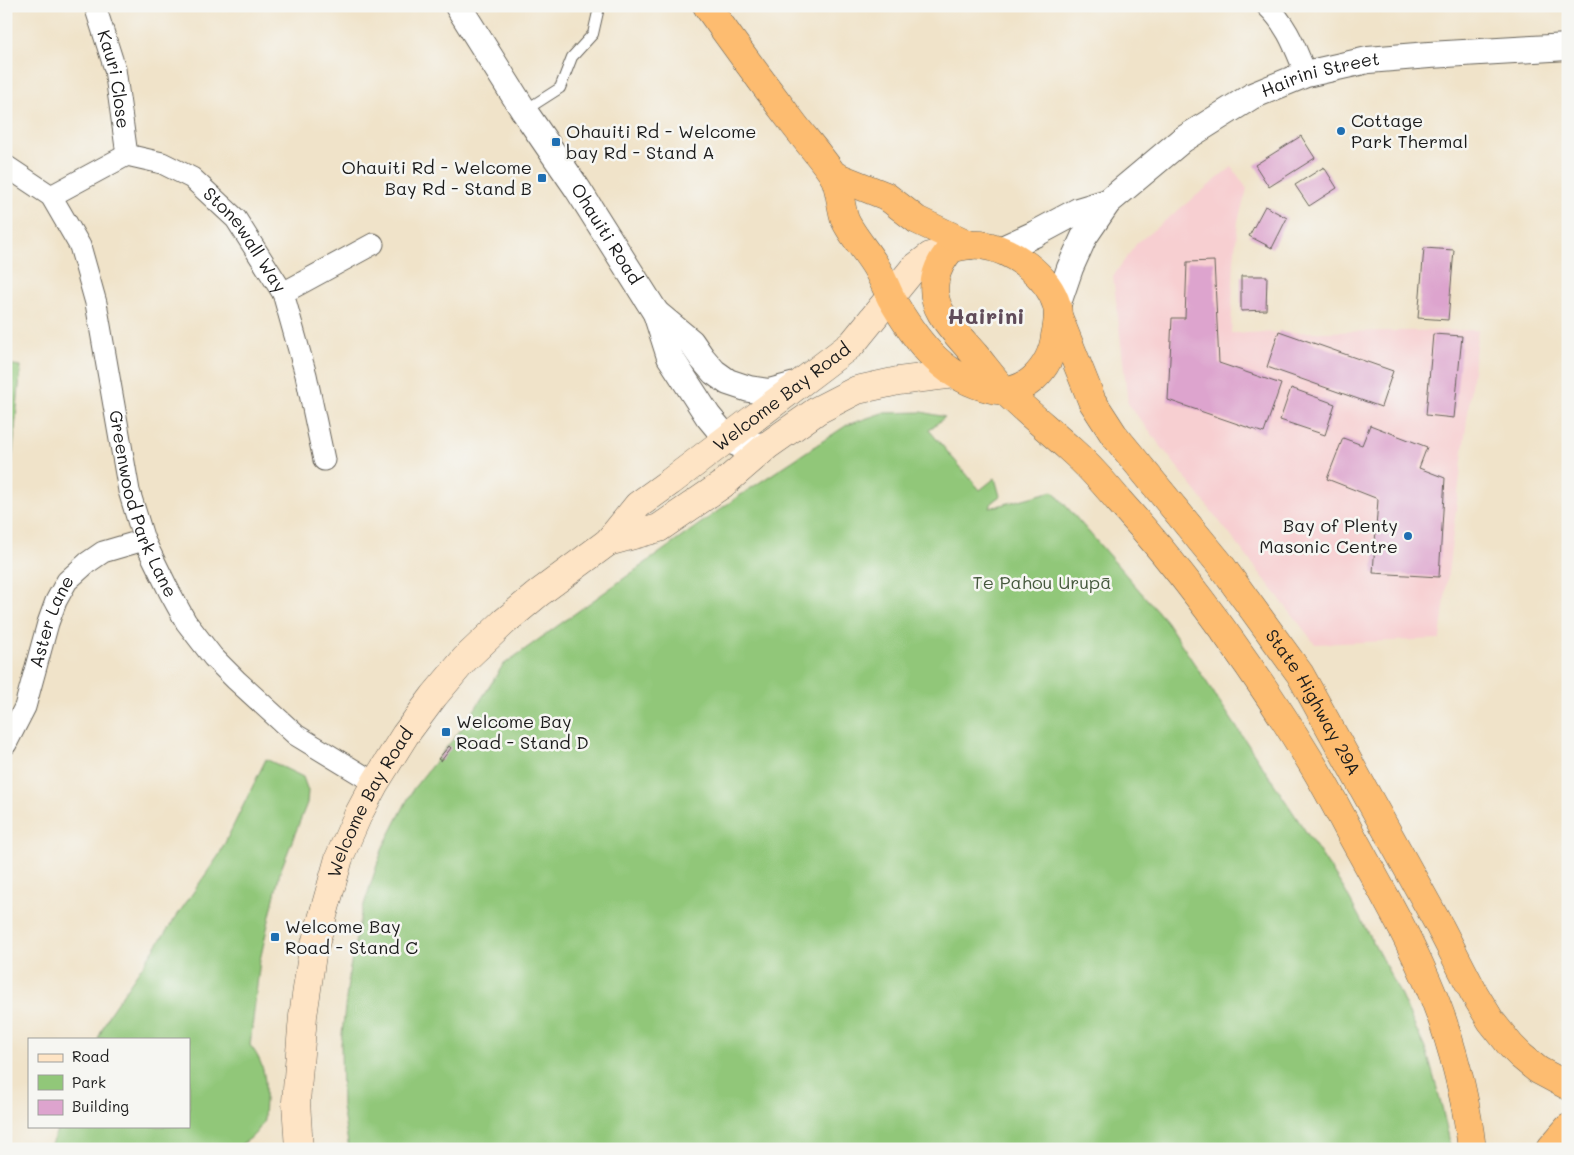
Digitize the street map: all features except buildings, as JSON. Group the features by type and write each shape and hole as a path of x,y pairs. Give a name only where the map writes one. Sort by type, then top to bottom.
{"highway":[{"path":"707,6 759,79 833,175 846,221 877,268 890,296 912,332 937,361 955,374 980,386 994,390 1006,391 1019,388 1033,378 1046,363 1051,352 1055,340 1057,311 1049,290 1039,276 1017,259 987,246 961,247 944,256 936,274 934,285 939,310 947,323 1006,391"},
{"path":"833,175 886,196 917,220 938,231 961,247"},
{"name":"State Highway 29A","path":"1057,311 1092,401 1114,435 1220,564 1300,674 1491,1021 1521,1056 1538,1070 1568,1086"},
{"name":"State Highway 29A","path":"1006,391 1073,451 1120,501 1188,582 1259,681 1315,768 1382,890 1426,978 1444,1023 1460,1080 1472,1149"},
{"path":"1550,1149 1568,1128"}],"main road":[{"name":"Welcome Bay Road","path":"299,1149 296,1092 303,1016 312,955 339,858 375,783 405,735 465,659 504,622 539,593 608,542 638,505 852,344 890,296 921,262 936,254 961,247"},
{"name":"Welcome Bay Road","path":"608,542 659,528 723,484 768,445 818,410 857,390 898,381 955,374"}],"street":[{"name":"Kauri Close","path":"95,6 115,69 127,155"},
{"name":"Ohauiti Road","path":"458,6 656,313 670,357 708,416 727,439"},
{"path":"1267,6 1288,31 1306,74"},
{"name":"Hairini Street","path":"1057,311 1070,268 1084,237 1108,202 1182,140 1252,96 1306,74 1368,60 1568,47"},
{"path":"51,196 127,155"},
{"name":"Stonewall Way","path":"127,155 162,163 192,178 236,219 283,293 306,375 324,460"},
{"name":"Greenwood Park Lane","path":"6,166 51,196 80,246 96,303 128,491 144,540 168,591 186,622 213,657 296,735 375,783"},
{"name":"Hairini Street","path":"1000,250 1035,234 1078,210 1108,202"},
{"path":"283,293 373,244"},
{"name":"Ohauiti Road","path":"656,313 691,342 714,372 728,382 749,389 770,392 799,384"},
{"path":"727,439 746,447 768,445"},
{"name":"Aster Lane","path":"6,744 26,707 48,623 67,581 103,552 144,540"}],"lane":[{"path":"524,111 560,88 572,56 593,34 598,12"}],"shaded area":[{"path":"1232,167 1247,189 1238,221 1234,260 1231,333 1478,330 1440,639 1315,644 1128,404 1113,276 1137,243"}],"green space":[{"path":"6,364 21,366 8,503 6,503"},
{"name":"Te Pahou Urupā","path":"922,412 945,417 929,430 980,490 995,478 1000,496 992,502 990,508 1053,491 1166,621 1344,889 1395,983 1427,1053 1449,1138 1449,1149 349,1149 342,1107 341,1043 349,973 361,914 383,847 413,789 466,723 503,665 736,498 847,425 882,413"},
{"path":"266,759 303,777 308,791 307,803 280,872 260,960 250,1045 261,1063 265,1081 264,1120 255,1134 246,1142 230,1149 49,1149 58,1128 190,1128 190,1038 98,1038 109,1014 219,855"}],"place":[{"name":"Cottage Park Thermal","path":"1341,131"},
{"name":"Ohauiti Rd - Welcome bay Rd - Stand A","path":"556,142"},
{"name":"Ohauiti Rd - Welcome Bay Rd - Stand B","path":"542,178"},
{"name":"Bay of Plenty Masonic Centre","path":"1408,536"},
{"name":"Welcome Bay Road - Stand D","path":"446,732"},
{"name":"Welcome Bay Road - Stand C","path":"275,937"}],"district":[{"name":"Hairini","path":"986,316"}]}
